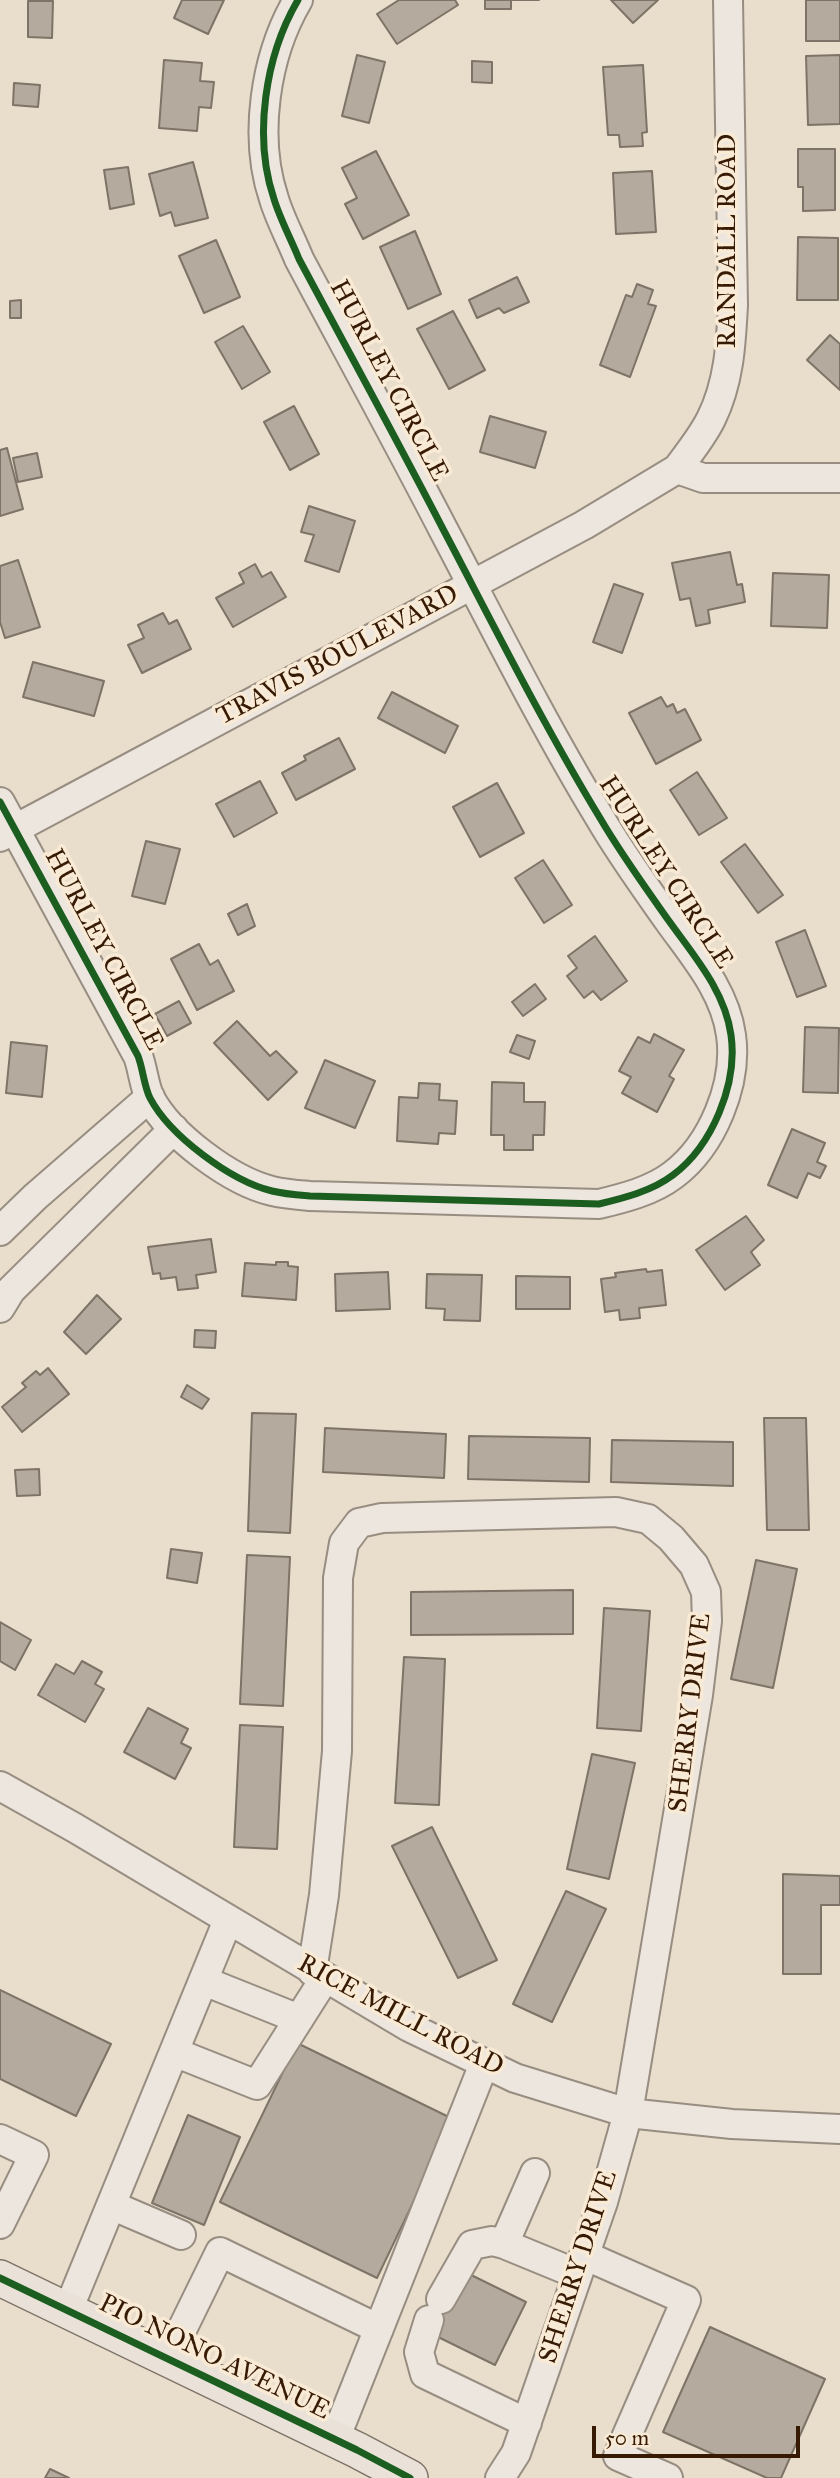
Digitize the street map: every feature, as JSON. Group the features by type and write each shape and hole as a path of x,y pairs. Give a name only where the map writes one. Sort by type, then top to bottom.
{"main road":[{"name":"PIO NONO AVENUE","path":"0,2277 410,2478"}],"street":[{"name":"HURLEY CIRCLE","path":"0,802 7,834 56,902 138,1056 150,1097 174,1129 201,1154 232,1174 271,1191 310,1196 599,1204 638,1193 674,1174 702,1144 716,1122 731,1074 732,1055 731,1035 715,986 599,817 299,259 274,199 266,166 264,126 267,89 287,18 298,0"},
{"name":"RANDALL ROAD","path":"677,469 711,419 731,355 733,306 728,0"},
{"name":"TRAVIS BOULEVARD","path":"7,834 584,525 677,469"},
{"path":"677,469 703,478 840,478"},
{"path":"0,1231 35,1196 150,1097"},
{"path":"0,1308 10,1290 174,1129"},
{"name":"SHERRY DRIVE","path":"318,1974 337,1751 338,1578 344,1543 359,1523 382,1518 616,1512 648,1519 671,1538 694,1565 706,1592 707,1622 694,1723 628,2113 603,2202 527,2423 516,2453 500,2478"},
{"name":"RICE MILL ROAD","path":"0,1786 409,2027 516,2077 628,2113 732,2124 840,2129"},
{"path":"68,2310 228,1920"},
{"path":"174,2052 257,2085 299,2019 318,1974"},
{"path":"204,1981 299,2019"},
{"path":"335,2439 484,2063"},
{"path":"0,2139 34,2155 0,2224"},
{"path":"504,2244 535,2173"},
{"path":"111,2205 181,2235"},
{"path":"527,2423 425,2374 419,2352 435,2310 472,2245 492,2241 504,2244 580,2264 686,2300 618,2456 668,2478"},
{"path":"168,2358 220,2252 379,2329"}],"building":[{"path":"182,0 224,0 208,34 174,18"},
{"path":"399,0 455,0 458,5 397,44 377,14"},
{"path":"485,0 511,0 511,9 485,9"},
{"path":"611,0 658,0 633,23"},
{"path":"806,0 840,0 840,41 806,41"},
{"path":"28,1 53,1 52,38 28,37"},
{"path":"357,55 385,62 369,123 342,116"},
{"path":"840,55 840,124 808,125 806,56"},
{"path":"164,60 202,63 200,81 214,82 211,108 199,107 197,131 159,128"},
{"path":"472,61 492,62 492,83 472,82"},
{"path":"643,65 647,132 642,133 643,146 620,147 619,135 608,135 603,67"},
{"path":"14,83 40,85 38,107 13,105"},
{"path":"798,149 835,149 835,210 803,211 803,187 798,187"},
{"path":"376,151 409,215 363,239 345,204 357,198 342,168"},
{"path":"193,162 208,218 175,226 171,212 160,216 149,174"},
{"path":"128,167 134,204 110,209 104,170"},
{"path":"652,171 656,232 616,234 613,173"},
{"path":"415,231 441,294 408,309 380,247"},
{"path":"798,237 838,238 838,300 797,300"},
{"path":"216,240 240,297 204,313 179,256"},
{"path":"517,277 529,302 504,313 499,308 477,318 469,300"},
{"path":"637,284 653,290 648,304 656,306 630,377 600,365 626,295 632,297"},
{"path":"21,300 21,318 10,318 10,301"},
{"path":"453,311 485,370 449,389 417,329"},
{"path":"243,326 270,372 242,389 215,342"},
{"path":"830,335 840,344 840,390 807,360"},
{"path":"294,406 319,454 290,470 264,422"},
{"path":"490,416 546,432 535,468 480,452"},
{"path":"7,448 23,509 0,516 0,450"},
{"path":"37,453 42,477 18,482 13,458"},
{"path":"309,506 355,521 339,572 305,561 314,535 301,532"},
{"path":"730,552 737,585 742,584 745,602 708,610 710,623 696,626 690,598 680,600 672,563"},
{"path":"18,560 40,627 5,638 0,622 0,566"},
{"path":"255,564 262,577 271,572 286,597 233,627 216,598 244,583 239,573"},
{"path":"773,573 829,575 827,628 771,626"},
{"path":"614,584 643,594 622,653 593,642"},
{"path":"163,613 169,624 177,620 191,649 142,673 128,645 144,638 138,625"},
{"path":"33,662 104,681 94,716 23,697"},
{"path":"392,692 458,726 445,753 378,718"},
{"path":"661,697 667,707 673,704 677,713 685,709 701,740 656,764 629,713"},
{"path":"339,738 355,769 296,800 282,773 306,760 304,756"},
{"path":"697,772 727,818 699,835 670,790"},
{"path":"260,781 277,813 234,837 216,804"},
{"path":"497,783 524,833 480,857 453,807"},
{"path":"146,841 180,849 165,904 132,896"},
{"path":"745,844 783,895 758,913 721,862"},
{"path":"543,860 572,905 544,923 515,878"},
{"path":"247,904 255,926 238,935 228,914"},
{"path":"805,930 826,986 797,997 776,942"},
{"path":"595,936 627,981 601,1000 593,991 584,998 567,976 577,968 568,956"},
{"path":"199,944 210,965 218,960 234,991 197,1010 171,959"},
{"path":"535,984 546,999 523,1016 512,1002"},
{"path":"179,1001 191,1023 167,1036 155,1014"},
{"path":"237,1021 270,1056 276,1051 297,1072 268,1100 214,1043"},
{"path":"805,1027 839,1028 838,1093 803,1092"},
{"path":"654,1034 684,1050 669,1076 674,1079 657,1112 622,1093 631,1077 619,1071 638,1037 650,1043"},
{"path":"517,1035 535,1041 529,1059 510,1052"},
{"path":"11,1042 47,1046 42,1097 6,1093"},
{"path":"325,1060 375,1081 355,1128 305,1108"},
{"path":"492,1082 524,1083 524,1102 545,1102 544,1135 533,1135 533,1150 504,1150 504,1135 491,1135"},
{"path":"419,1083 440,1084 439,1100 457,1101 455,1134 439,1133 438,1144 397,1141 399,1097 418,1098"},
{"path":"792,1129 825,1143 817,1162 826,1166 820,1178 808,1173 797,1198 768,1185"},
{"path":"746,1216 764,1240 751,1252 760,1265 725,1290 696,1250"},
{"path":"211,1239 216,1272 196,1275 198,1288 178,1290 176,1277 161,1279 160,1273 153,1274 148,1247"},
{"path":"276,1262 288,1262 288,1266 298,1267 296,1300 242,1296 245,1263 276,1265"},
{"path":"646,1269 647,1272 662,1270 666,1305 639,1308 640,1318 620,1320 619,1310 605,1312 601,1279 616,1277 615,1273"},
{"path":"388,1272 390,1309 336,1311 335,1274"},
{"path":"427,1274 482,1275 480,1321 444,1320 445,1309 426,1308"},
{"path":"516,1276 570,1277 570,1309 516,1309"},
{"path":"97,1295 121,1319 86,1354 64,1332"},
{"path":"195,1330 216,1331 215,1348 194,1347"},
{"path":"48,1368 69,1394 22,1432 2,1407 26,1387 22,1383 36,1371 40,1375"},
{"path":"187,1385 209,1399 202,1409 181,1397"},
{"path":"252,1413 296,1414 290,1533 248,1531"},
{"path":"764,1418 806,1418 809,1530 767,1530"},
{"path":"325,1428 446,1434 444,1478 323,1472"},
{"path":"469,1436 590,1438 589,1482 468,1479"},
{"path":"612,1440 733,1442 733,1486 611,1482"},
{"path":"39,1469 40,1495 17,1496 15,1470"},
{"path":"171,1549 202,1553 197,1583 167,1578"},
{"path":"247,1555 290,1557 283,1706 240,1704"},
{"path":"756,1560 797,1569 773,1688 731,1679"},
{"path":"573,1590 573,1634 411,1635 411,1592"},
{"path":"604,1608 650,1611 641,1731 597,1728"},
{"path":"0,1622 31,1640 15,1670 0,1661"},
{"path":"404,1657 445,1659 439,1805 395,1803"},
{"path":"82,1661 102,1672 95,1684 104,1689 85,1722 38,1695 56,1664 74,1674"},
{"path":"148,1708 188,1729 181,1743 191,1748 175,1779 124,1752"},
{"path":"240,1725 283,1727 277,1849 234,1847"},
{"path":"592,1754 635,1763 609,1879 567,1869"},
{"path":"432,1827 497,1960 458,1978 392,1846"},
{"path":"783,1874 840,1876 840,1905 821,1905 821,1974 783,1974"},
{"path":"566,1891 606,1909 552,2022 513,2004"},
{"path":"0,1990 111,2044 76,2116 0,2079"},
{"path":"297,2043 453,2119 377,2278 220,2202"},
{"path":"188,2115 240,2137 204,2225 152,2203"},
{"path":"463,2271 526,2302 495,2365 432,2334 422,2316 433,2295"},
{"path":"710,2327 825,2379 781,2478 767,2478 663,2432"},
{"path":"50,2469 69,2478 45,2478"}],"cycle path":[{"path":"0,802 138,1056 148,1093 159,1112 203,1155 238,1178 256,1186 310,1196 599,1204 647,1190 673,1175 700,1148 719,1112 726,1093 732,1054 728,1019 715,989 616,844 579,783 299,259 276,206 264,150 266,97 277,46 298,0"},
{"path":"0,2278 410,2478"}]}
